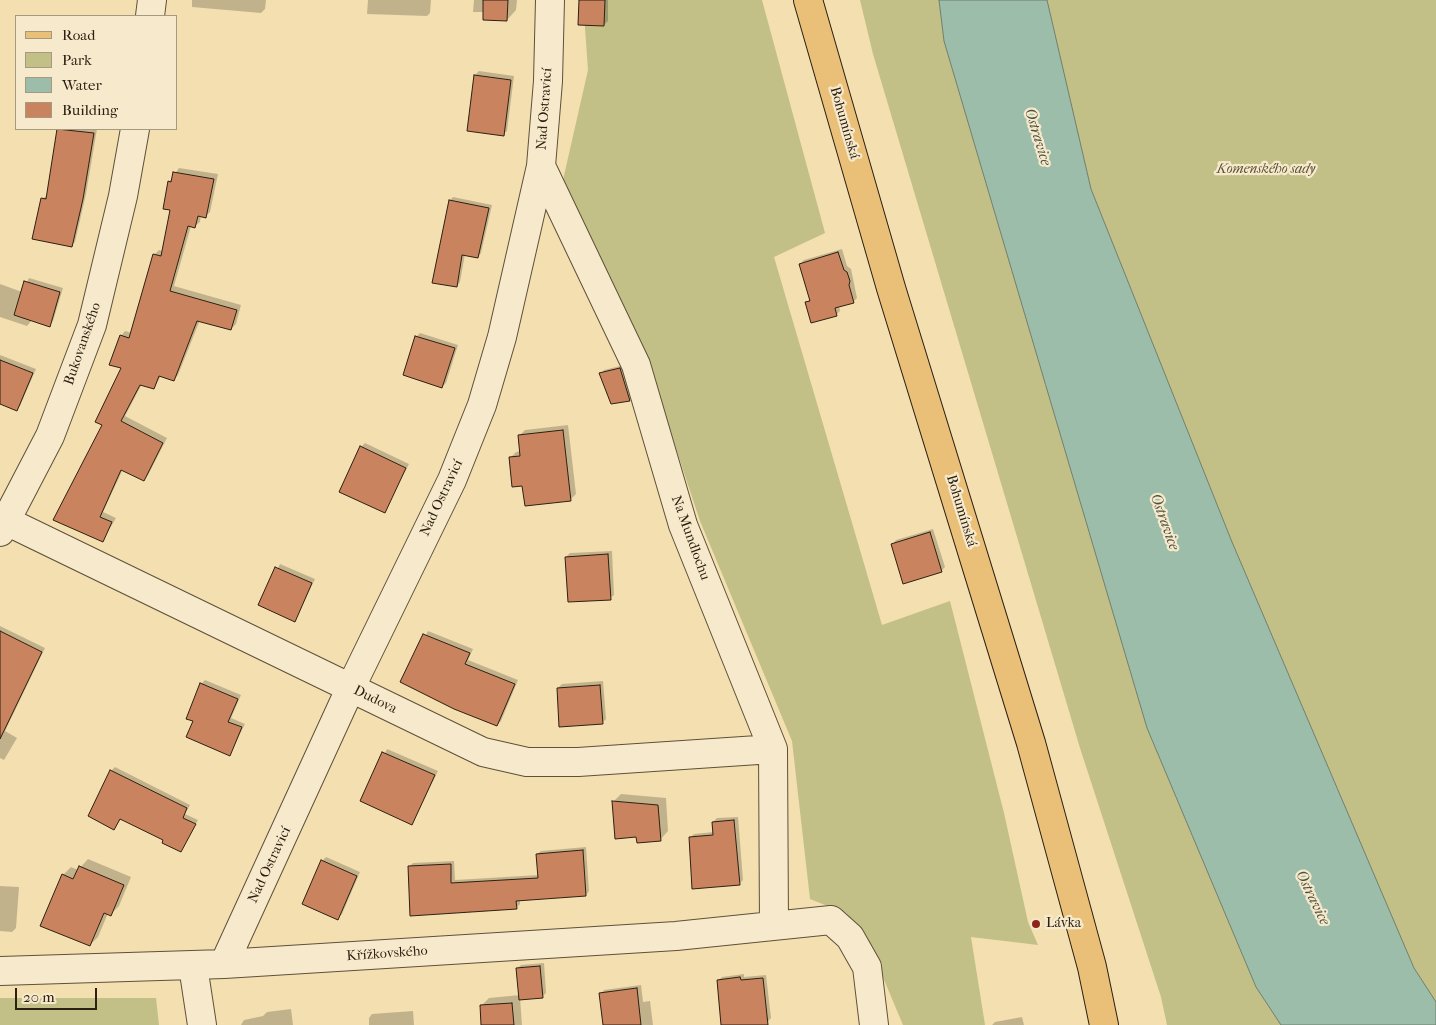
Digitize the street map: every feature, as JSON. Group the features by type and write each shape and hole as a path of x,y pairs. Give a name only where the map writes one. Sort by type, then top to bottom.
{"main road":[{"name":"Bohumínská","path":"808,0 891,288 1032,743 1092,968 1104,1025"}],"street":[{"path":"150,15 152,0"},
{"name":"Nad Ostravicí","path":"224,964 350,689 452,480 482,405 502,337 541,166 548,82 550,0"},
{"name":"Bukovanského","path":"2,523 50,436 92,325 123,196 135,130"},
{"name":"Na Mundlochu","path":"541,166 636,365 683,525 773,749 774,925"},
{"name":"Dudova","path":"2,523 483,752 527,762 578,762 773,749"},
{"name":"Křížkovského","path":"0,971 193,966 676,936 831,920 850,937 867,966 874,1025"},
{"path":"193,966 202,1025"}],"green space":[{"path":"583,0 762,0 825,233 774,257 882,625 950,601 1004,813 1028,922 1038,945 971,937 985,1025 903,1025 864,932 835,909 810,899 792,741 700,521 646,358 563,180 588,70"},
{"path":"860,0 939,0 944,41 1147,728 1256,987 1281,1025 1167,1025 1161,997 1080,748 873,54"},
{"name":"Komenského sady","path":"1047,0 1436,0 1436,1002 1414,968 1232,542 1091,189"},
{"path":"0,998 156,998 159,1025 0,1025"}],"water":[{"name":"Ostravice","path":"939,0 1047,0 1091,189 1232,542 1414,968 1436,1002 1436,1025 1281,1025 1256,987 1147,728 944,41"}],"building":[{"path":"483,0 508,0 507,21 483,20"},
{"path":"579,0 605,0 604,26 578,25"},
{"path":"474,75 511,80 504,136 467,131"},
{"path":"57,130 94,133 83,199 72,247 32,239 41,198 46,199"},
{"path":"173,172 214,179 206,218 198,216 195,228 188,226 170,291 237,310 231,330 197,321 174,381 159,376 154,389 140,385 121,421 163,443 144,481 121,470 100,517 112,522 103,542 53,520 102,425 95,422 121,368 109,365 120,335 129,338 153,254 161,256 170,210 163,209 168,181 171,182"},
{"path":"449,200 489,208 478,258 462,255 457,287 432,283"},
{"path":"838,252 850,281 849,285 854,303 835,308 837,316 811,323 805,302 810,301 799,264"},
{"path":"24,281 60,292 50,327 14,315"},
{"path":"415,336 455,348 442,388 403,375"},
{"path":"0,360 33,373 17,411 0,404"},
{"path":"620,368 630,401 611,404 599,373"},
{"path":"563,430 571,501 525,506 522,486 512,487 509,457 520,456 518,435"},
{"path":"360,446 406,468 385,513 339,492"},
{"path":"930,532 942,572 903,584 891,544"},
{"path":"608,554 611,600 568,602 565,557"},
{"path":"275,567 312,583 295,622 258,605"},
{"path":"0,631 42,652 0,739"},
{"path":"423,634 470,653 465,664 515,684 497,726 454,709 400,682"},
{"path":"200,683 238,699 228,722 242,727 230,756 186,737 193,721 186,719"},
{"path":"600,685 603,724 559,727 557,688"},
{"path":"382,752 435,775 412,825 360,801"},
{"path":"110,770 187,808 183,818 196,824 181,852 162,843 163,840 120,819 114,830 88,816"},
{"path":"612,801 658,805 661,841 637,843 636,837 615,839"},
{"path":"734,820 740,885 692,889 689,837 713,835 712,822"},
{"path":"583,850 586,896 516,901 517,909 410,916 408,866 451,864 451,883 538,878 536,854"},
{"path":"321,860 357,876 338,920 302,904"},
{"path":"79,866 124,885 111,916 104,913 90,946 40,926 62,874 73,879"},
{"path":"540,966 543,998 519,1000 516,968"},
{"path":"740,977 741,980 763,978 768,1025 721,1025 717,980"},
{"path":"637,988 641,1025 603,1025 599,993"},
{"path":"512,1003 514,1025 481,1025 480,1005"}],"place":[{"name":"Lávka","path":"1036,924"}]}
